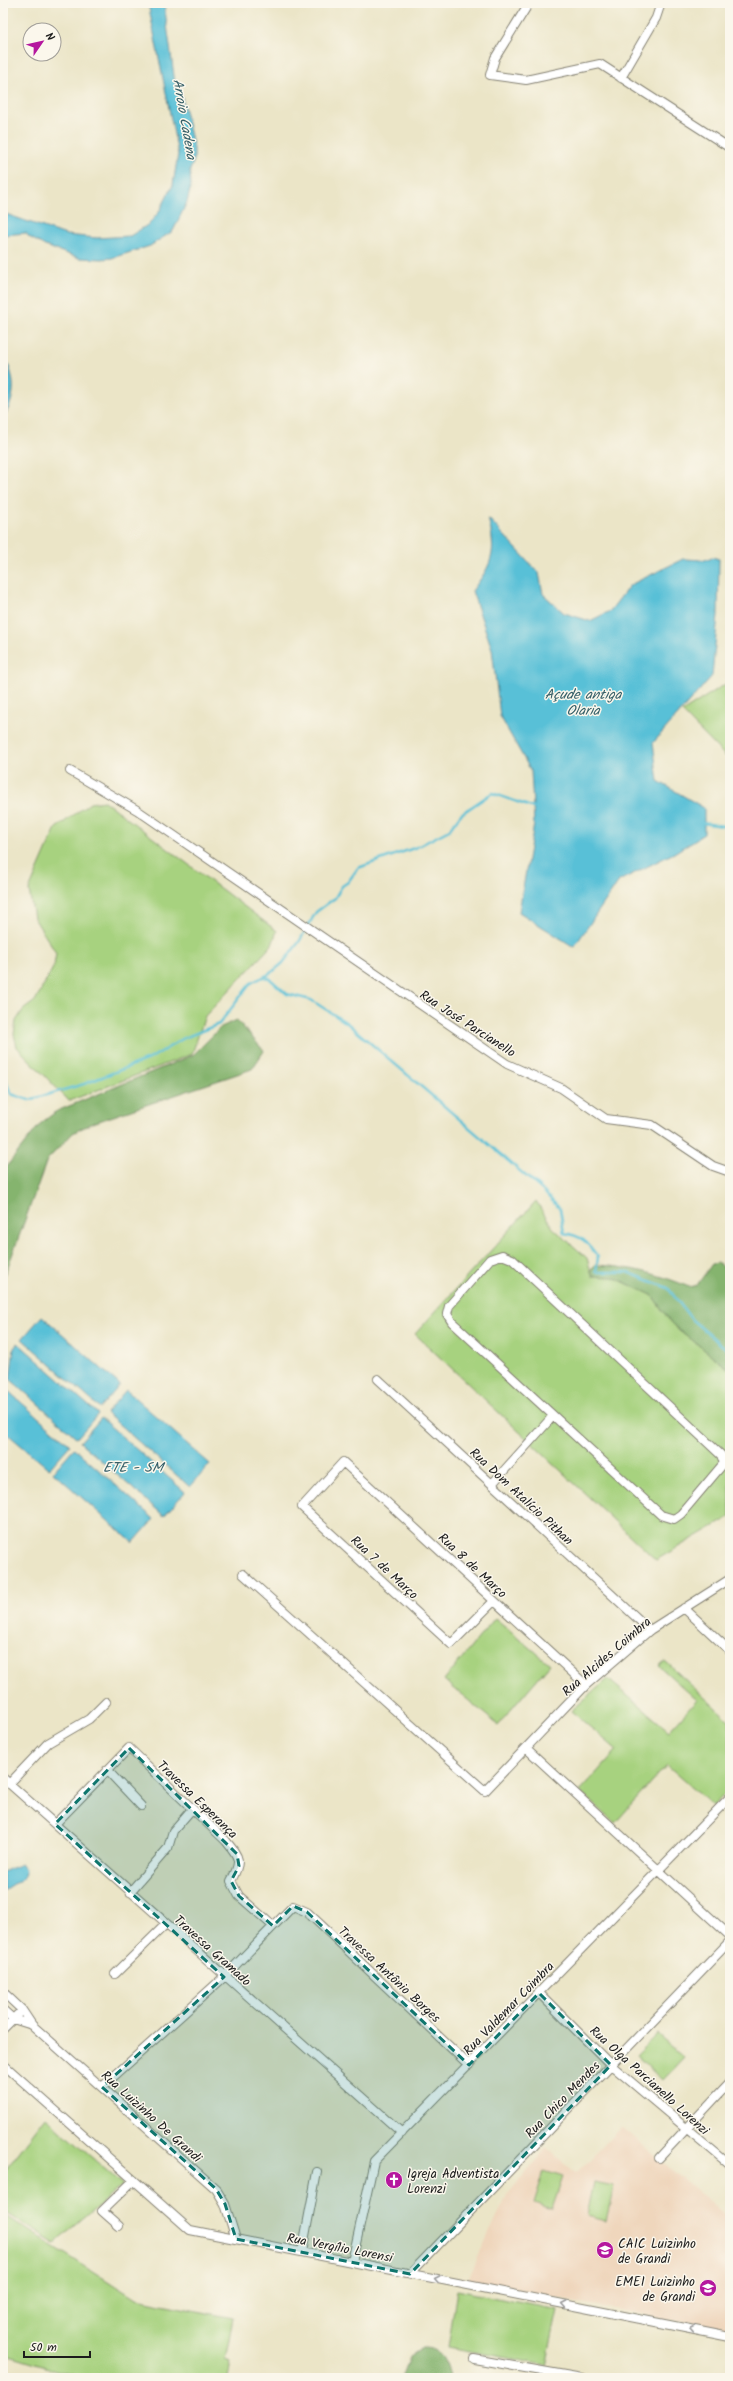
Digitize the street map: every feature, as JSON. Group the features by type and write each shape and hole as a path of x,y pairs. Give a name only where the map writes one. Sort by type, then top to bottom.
{"street":[{"path":"529,3 495,58 490,75 526,80 600,64 730,148"},
{"path":"621,78 656,18 661,3"},
{"name":"Rua José Parcianello","path":"70,771 138,810 507,1064 561,1088 606,1119 652,1125 713,1166 730,1172"},
{"path":"502,1255 512,1259 717,1448 724,1463 681,1514 674,1519 661,1515 553,1416 452,1322 447,1314 449,1306 490,1259 502,1255"},
{"name":"Rua Dom Atalício Pithan","path":"378,1379 650,1630"},
{"path":"492,1484 553,1416"},
{"name":"Rua 8 de Março","path":"343,1462 586,1685"},
{"name":"Rua 7 de Março","path":"343,1462 302,1507 451,1644 494,1600"},
{"name":"Rua Alcides Coimbra","path":"243,1574 485,1791 586,1685 650,1630 730,1579"},
{"path":"684,1608 730,1651"},
{"path":"10,1784 48,1743 89,1719 106,1702"},
{"name":"Travessa Esperança","path":"107,1770 129,1748 237,1854 239,1866 231,1881 239,1896 273,1926"},
{"path":"526,1748 730,1936"},
{"path":"55,1824 107,1770 141,1806"},
{"name":"Travessa Gramado","path":"3,1778 224,1977 402,2133"},
{"name":"Rua Valdemar Coimbra","path":"352,2262 374,2161 730,1797"},
{"path":"130,1892 168,1848 173,1831 192,1809"},
{"name":"Travessa Antônio Borges","path":"273,1926 293,1906 306,1912 469,2065"},
{"path":"115,1974 166,1924"},
{"path":"102,2087 224,1977 273,1926"},
{"name":"Rua Chico Mendes","path":"410,2274 730,1941"},
{"name":"Rua Luizinho De Grandi","path":"3,1992 22,2010 32,2025 216,2189 225,2204 236,2239"},
{"name":"Rua Olga Parcianello Lorenzi","path":"539,1993 611,2065 730,2165"},
{"path":"3,2010 13,2019"},
{"path":"3,2029 22,2010"},
{"name":"Rua Luizinho De Grandi","path":"13,2019 32,2025"},
{"name":"Rua Vergílio Lorensi","path":"3,2064 190,2230 730,2337"},
{"path":"658,2158 730,2082"},
{"path":"302,2252 317,2172"},
{"path":"119,2226 102,2211 134,2180"},
{"path":"474,2359 582,2378"}],"highlighted area":[{"path":"129,1748 237,1854 239,1866 231,1881 239,1896 273,1926 293,1906 307,1912 469,2065 539,1993 611,2065 410,2274 236,2239 225,2204 216,2189 102,2087 224,1977 55,1824"}],"shaded area":[{"name":"CAIC Luizinho de Grandi","path":"621,2127 730,2219 730,2331 466,2281 508,2194 546,2148 576,2174"}],"green space":[{"path":"730,681 730,761 682,712"},
{"path":"104,801 277,931 272,945 205,1016 192,1054 69,1101 17,1047 14,1034 16,1021 23,1010 35,1001 54,966 56,953 34,918 29,890 56,828 90,803"},
{"path":"237,1020 264,1051 252,1069 90,1124 73,1133 47,1160 3,1280 3,1171 41,1123 57,1111 193,1055 221,1027"},
{"path":"536,1201 553,1228 587,1258 592,1276 613,1277 652,1295 672,1324 730,1370 730,1517 656,1560 415,1334"},
{"path":"719,1263 730,1273 730,1370 672,1324 652,1295 613,1277 592,1276 591,1270 595,1265 631,1269 667,1278 689,1287 697,1285 712,1264"},
{"path":"495,1618 550,1664 498,1725 444,1680"},
{"path":"665,1661 730,1721 730,1789 713,1806 667,1765 615,1823 580,1791 617,1750 571,1711 608,1679 669,1731 697,1700 659,1666"},
{"path":"657,2034 684,2057 662,2080 636,2055"},
{"path":"46,2117 123,2185 55,2243 3,2211 3,2173"},
{"path":"544,2171 563,2177 552,2209 534,2203"},
{"path":"594,2182 614,2186 606,2221 587,2216"},
{"path":"3,2214 136,2299 233,2318 225,2360 231,2362 228,2378 82,2378 3,2354"},
{"path":"457,2290 558,2310 546,2365 448,2347"},
{"path":"423,2348 435,2350 443,2357 448,2367 450,2378 402,2378 410,2356"}],"water":[{"name":"Arroio Cadena","path":"148,3 164,3 175,83 182,98 194,149 194,160 190,170 191,186 187,202 173,231 150,246 112,258 102,259 79,258 45,246 29,237 26,233 3,235 3,213 66,235 97,238 130,236 149,224 159,212 173,185 178,154"},
{"path":"3,355 10,371 13,394 8,410 3,418"},
{"name":"Açude antiga Olaria","path":"488,518 539,573 543,594 564,613 590,621 610,611 630,585 683,559 705,560 712,557 719,559 718,615 712,676 653,743 658,781 704,808 704,834 674,853 619,881 574,947 519,912 534,824 531,771 500,716 492,649 472,591 485,573 491,557 492,540"},
{"path":"42,1316 120,1385 100,1408 22,1339"},
{"name":"ETE - SM","path":"18,1343 98,1414 77,1438 10,1379 14,1348"},
{"name":"ETE - SM","path":"7,1390 70,1445 49,1469 4,1431 4,1394"},
{"name":"ETE - SM","path":"126,1390 210,1464 190,1487 106,1413"},
{"name":"ETE - SM","path":"101,1418 185,1492 164,1516 80,1442"},
{"name":"ETE - SM","path":"74,1448 154,1519 133,1543 53,1472"},
{"path":"21,1864 26,1870 23,1878 3,1891 3,1872"}],"waterway":[{"path":"3,15 7,3"},
{"path":"3,1074 11,1094 29,1100 84,1084 151,1058 184,1038 219,1024 251,983 271,973 283,963 299,942 316,912 335,898 342,886 348,882 358,868 417,847 449,830 461,814 492,793 534,808"},
{"path":"702,823 730,827"},
{"path":"264,977 269,978 287,994 311,1000 347,1023 541,1189 560,1209 564,1233 584,1240 598,1257 596,1272 627,1272 668,1288 692,1320 730,1352"}],"place":[{"name":"Igreja Adventista Lorenzi","path":"394,2180"},
{"name":"CAIC Luizinho de Grandi","path":"605,2250"},
{"name":"EMEI Luizinho de Grandi","path":"708,2288"}]}
